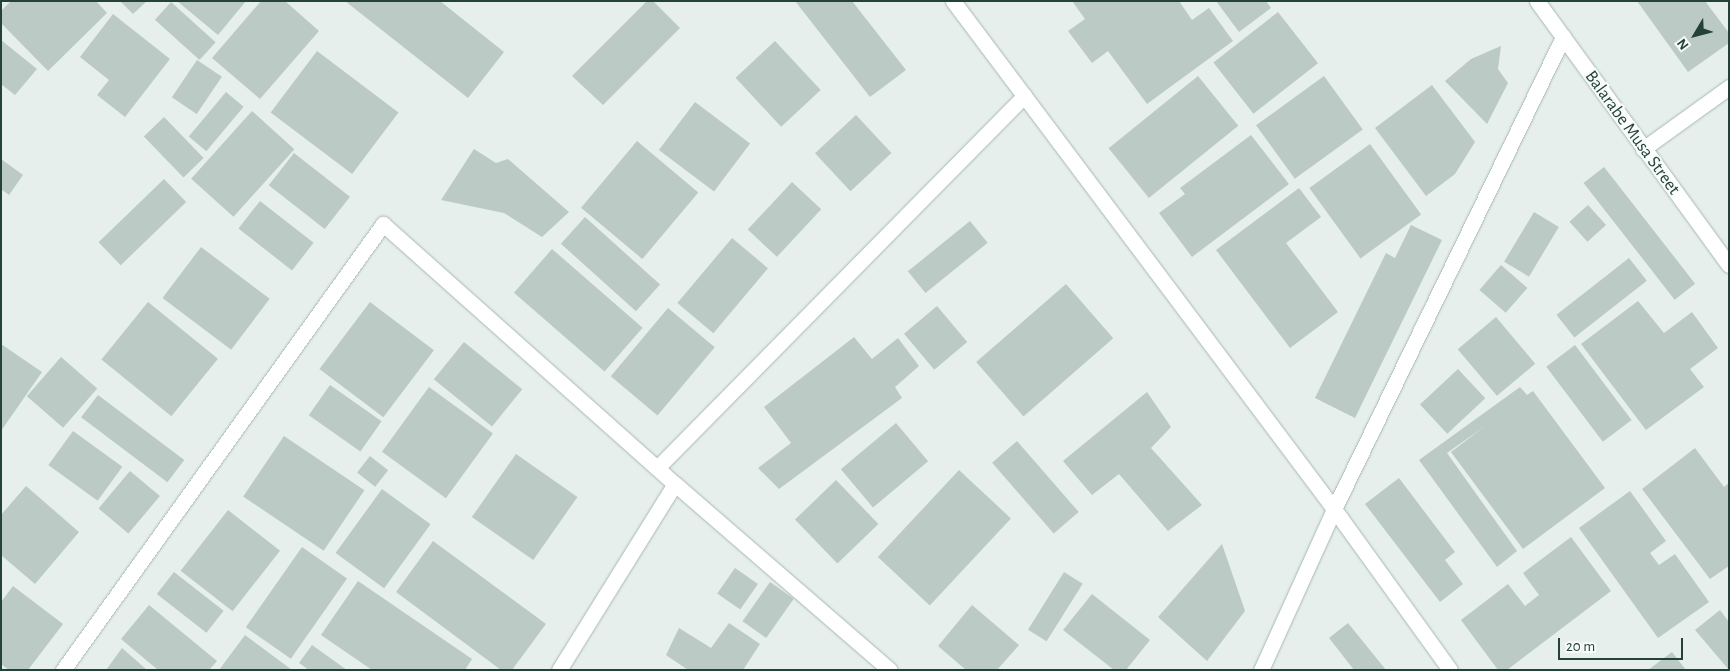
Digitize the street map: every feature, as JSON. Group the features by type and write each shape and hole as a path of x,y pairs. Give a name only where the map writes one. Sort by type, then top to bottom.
{"street":[{"path":"953,1 1334,508 1450,670"},
{"name":"Balarabe Musa Street","path":"1537,1 1729,265"},
{"path":"1261,670 1334,508 1562,37"},
{"path":"1643,149 1729,87"},
{"path":"657,468 1024,96"},
{"path":"64,670 384,224 675,484 890,670"},
{"path":"559,670 675,484"}],"building":[{"path":"11,1 96,1 107,13 48,71 1,23 1,11"},
{"path":"120,1 147,1 133,14"},
{"path":"177,1 246,1 218,35"},
{"path":"261,1 285,1 319,31 260,99 212,58"},
{"path":"345,1 440,1 504,52 468,98"},
{"path":"647,1 653,1 680,28 603,105 572,76"},
{"path":"795,1 852,1 906,70 870,97"},
{"path":"1072,1 1179,1 1192,20 1209,8 1233,41 1147,104 1108,51 1092,63 1068,31 1085,19"},
{"path":"1216,1 1266,1 1271,8 1239,32"},
{"path":"1637,1 1705,1 1729,33 1729,43 1688,72"},
{"path":"171,2 216,42 200,60 155,20"},
{"path":"1278,12 1318,63 1253,114 1213,62"},
{"path":"113,14 170,59 125,117 97,95 109,80 80,57"},
{"path":"1,40 37,69 15,95 1,84"},
{"path":"775,41 821,90 781,127 736,78"},
{"path":"1501,46 1498,69 1508,83 1487,124 1445,81 1471,59"},
{"path":"317,51 398,112 352,174 271,112"},
{"path":"197,60 222,77 197,114 172,97"},
{"path":"1198,76 1238,126 1149,198 1109,148"},
{"path":"1324,76 1363,129 1295,179 1256,125"},
{"path":"1432,85 1475,142 1455,174 1426,196 1375,128"},
{"path":"226,92 244,107 206,151 189,136"},
{"path":"695,102 750,144 714,191 659,150"},
{"path":"252,111 294,149 233,217 191,179"},
{"path":"856,115 891,153 851,191 815,153"},
{"path":"164,117 204,158 183,177 144,136"},
{"path":"1251,135 1289,184 1192,257 1159,213 1185,194 1180,188"},
{"path":"637,141 698,192 642,259 581,208"},
{"path":"1370,144 1421,214 1360,258 1309,188"},
{"path":"474,149 496,163 508,159 569,212 542,237 504,213 441,200"},
{"path":"294,153 350,197 325,229 269,185"},
{"path":"1,159 23,175 9,195 1,189"},
{"path":"1604,167 1695,284 1675,300 1584,183"},
{"path":"164,179 186,202 121,265 99,242"},
{"path":"792,182 821,209 777,257 748,230"},
{"path":"1299,188 1321,217 1286,243 1338,312 1290,348 1216,250"},
{"path":"260,201 314,243 292,270 238,229"},
{"path":"1588,205 1606,225 1587,242 1569,222"},
{"path":"1534,212 1559,227 1529,277 1504,262"},
{"path":"585,217 660,285 636,311 561,244"},
{"path":"970,221 988,243 925,293 908,271"},
{"path":"1411,225 1442,240 1355,418 1315,398 1386,253 1395,258"},
{"path":"732,238 768,268 713,333 677,303"},
{"path":"201,247 270,299 231,350 162,298"},
{"path":"552,249 643,328 605,372 514,293"},
{"path":"1629,258 1647,281 1574,337 1557,315"},
{"path":"1501,265 1527,288 1506,313 1479,290"},
{"path":"1066,284 1113,338 1023,416 976,362"},
{"path":"1638,301 1664,333 1692,312 1718,348 1690,369 1704,387 1646,430 1581,344"},
{"path":"148,302 218,359 171,416 101,360"},
{"path":"370,302 434,350 383,417 319,369"},
{"path":"937,306 967,342 934,370 904,334"},
{"path":"668,308 715,347 658,415 611,376"},
{"path":"1496,317 1535,364 1497,396 1458,349"},
{"path":"854,337 872,359 898,338 919,366 895,387 902,398 779,489 758,468 791,443 764,407"},
{"path":"464,342 522,389 492,427 434,379"},
{"path":"1,344 42,372 1,431"},
{"path":"1575,345 1632,420 1603,442 1546,367"},
{"path":"61,357 97,388 63,428 27,396"},
{"path":"1458,369 1485,398 1447,434 1420,404"},
{"path":"330,385 382,421 360,451 309,415"},
{"path":"429,387 493,433 446,498 382,452"},
{"path":"1520,387 1527,395 1533,391 1605,488 1523,549 1451,452 1485,426 1447,453 1517,551 1497,567 1419,460"},
{"path":"1147,392 1171,427 1151,448 1202,505 1168,531 1119,474 1092,495 1063,461"},
{"path":"98,395 184,460 167,482 81,417"},
{"path":"896,423 928,461 873,508 841,469"},
{"path":"73,431 122,467 98,501 48,465"},
{"path":"284,436 364,490 324,551 243,497"},
{"path":"1017,441 1079,512 1054,534 992,463"},
{"path":"1695,448 1724,487 1729,483 1729,566 1710,579 1642,489"},
{"path":"516,454 577,497 533,560 472,517"},
{"path":"370,456 388,470 375,487 357,473"},
{"path":"959,470 1011,518 930,605 878,557"},
{"path":"130,471 160,496 128,534 99,509"},
{"path":"1399,478 1455,552 1445,560 1463,584 1440,602 1365,504"},
{"path":"836,480 878,524 837,563 795,520"},
{"path":"26,486 79,532 35,584 1,555 1,515"},
{"path":"382,489 431,524 384,588 336,553"},
{"path":"1630,491 1666,541 1650,553 1659,565 1675,554 1709,602 1658,638 1579,528"},
{"path":"228,510 280,551 233,611 181,571"},
{"path":"1571,537 1611,591 1507,670 1498,670 1461,620 1508,584 1525,606 1539,595 1523,573"},
{"path":"433,541 546,624 512,670 501,670 396,592"},
{"path":"1222,544 1245,611 1207,661 1158,617"},
{"path":"302,547 347,579 291,659 246,627"},
{"path":"735,568 758,584 740,609 717,593"},
{"path":"174,572 224,611 206,633 157,594"},
{"path":"1064,572 1083,584 1047,641 1028,630"},
{"path":"358,581 472,659 465,670 372,670 321,635"},
{"path":"770,582 794,599 766,638 742,621"},
{"path":"13,586 63,624 28,670 9,670 1,664 1,602"},
{"path":"1092,594 1150,640 1126,670 1114,670 1063,630"},
{"path":"149,605 217,661 209,670 158,670 121,639"},
{"path":"972,605 1019,645 997,670 966,670 938,646"},
{"path":"1720,610 1729,622 1729,670 1695,630"},
{"path":"729,623 760,644 743,670 688,670 666,655 679,628 711,648"},
{"path":"1348,623 1386,670 1354,670 1329,638"},
{"path":"245,635 292,670 219,670"},
{"path":"312,645 347,670 309,670 299,663"},
{"path":"122,648 147,670 106,670"},
{"path":"1672,652 1686,670 1648,670"}]}
